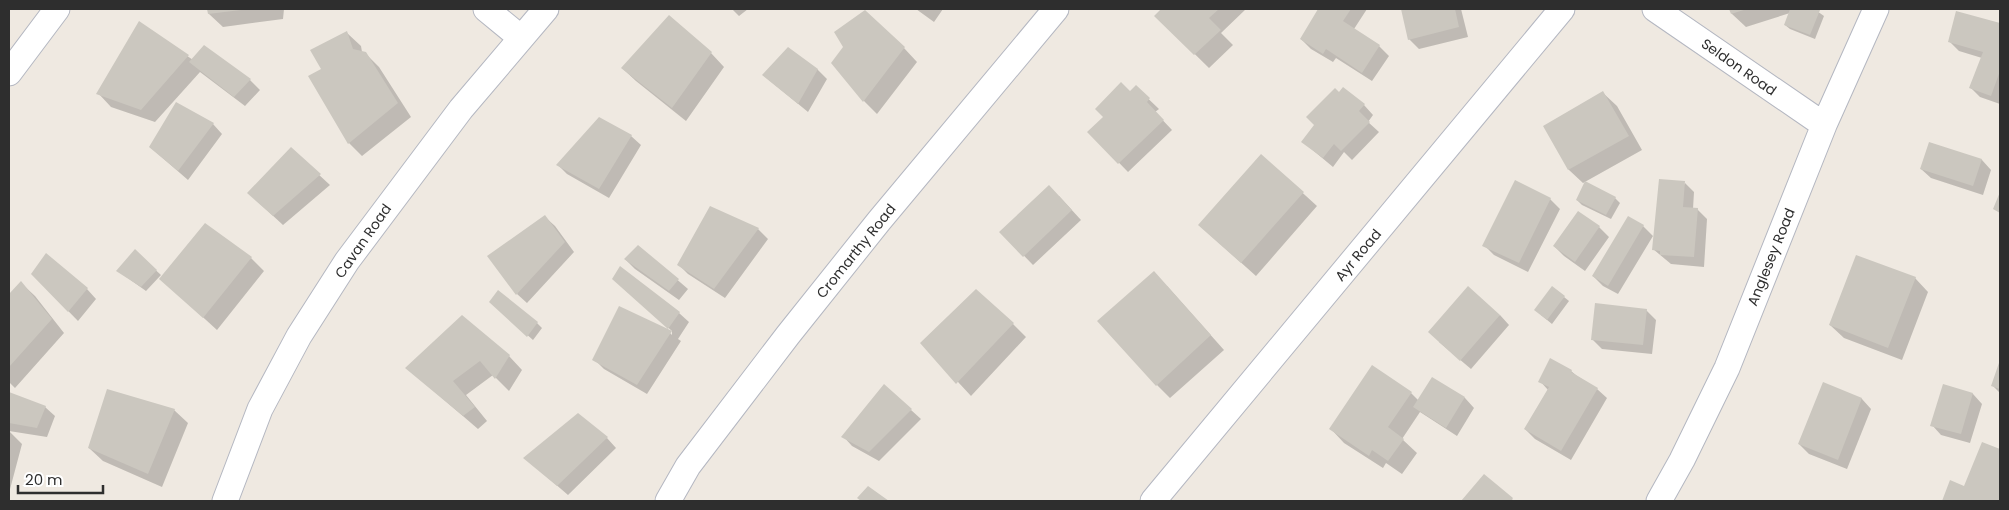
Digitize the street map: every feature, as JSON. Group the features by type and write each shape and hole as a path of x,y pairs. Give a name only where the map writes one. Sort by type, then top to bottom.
{"street":[{"path":"9,73 57,9"},
{"path":"486,9 521,38"},
{"name":"Cavan Road","path":"225,501 260,408 299,336 348,261 405,182 461,109 546,9"},
{"name":"Cromarthy Road","path":"668,501 688,466 788,335 879,221 1056,9"},
{"name":"Ayr Road","path":"1153,501 1562,9"},
{"name":"Seldon Road","path":"1655,9 1824,125"},
{"name":"Anglesey Road","path":"1660,501 1727,368 1824,125 1876,9"}],"building":[{"path":"207,9 241,9 241,10 208,14"},
{"path":"1161,9 1219,9 1209,18 1221,30 1194,55 1154,16"},
{"path":"1318,9 1351,9 1343,21 1380,45 1362,73 1326,49 1323,54 1300,39"},
{"path":"1401,9 1455,9 1459,27 1408,40"},
{"path":"1729,9 1747,9 1731,14"},
{"path":"1790,9 1820,10 1810,35 1784,25"},
{"path":"865,10 905,47 863,102 831,63 843,47 834,32"},
{"path":"1956,11 2000,23 2000,71 1991,96 1969,88 1983,52 1948,42"},
{"path":"669,15 712,52 672,108 621,68"},
{"path":"139,21 189,55 141,110 96,94"},
{"path":"347,31 353,49 366,52 398,103 348,144 308,76 321,69 310,50"},
{"path":"204,45 251,79 234,97 189,62"},
{"path":"788,47 818,69 798,104 762,75"},
{"path":"1121,82 1130,91 1136,85 1150,98 1147,102 1164,120 1118,164 1087,132 1103,117 1095,109"},
{"path":"1343,87 1365,104 1359,111 1370,122 1341,151 1334,144 1323,158 1301,142 1314,125 1306,117 1335,88 1339,92"},
{"path":"1603,91 1629,136 1568,170 1543,126"},
{"path":"176,102 214,123 178,171 149,147"},
{"path":"599,117 632,135 599,189 556,165"},
{"path":"1929,142 1982,159 1973,186 1920,169"},
{"path":"291,147 321,174 273,216 247,193"},
{"path":"1261,154 1304,192 1241,263 1198,225"},
{"path":"1659,179 1685,181 1683,207 1698,208 1694,257 1660,255 1660,251 1652,250"},
{"path":"1515,180 1551,198 1519,263 1482,246"},
{"path":"1585,181 1616,197 1606,215 1576,200"},
{"path":"1049,185 1072,210 1023,257 999,232"},
{"path":"2000,192 2000,213 1993,209"},
{"path":"710,206 759,228 714,289 677,265"},
{"path":"1578,211 1600,226 1575,262 1553,246"},
{"path":"545,215 565,242 516,295 487,256"},
{"path":"1628,216 1644,225 1608,286 1592,276"},
{"path":"205,223 252,257 203,318 159,279"},
{"path":"638,245 679,279 669,291 624,259"},
{"path":"135,249 157,270 141,287 116,271"},
{"path":"46,253 88,288 68,312 31,274"},
{"path":"1856,255 1916,277 1888,348 1829,325"},
{"path":"620,266 680,312 668,329 612,279"},
{"path":"1154,271 1211,335 1156,386 1097,321"},
{"path":"21,281 52,319 9,367 9,294"},
{"path":"1468,286 1500,315 1460,361 1428,332"},
{"path":"1552,286 1565,296 1547,320 1534,310"},
{"path":"976,289 1014,323 956,384 920,343"},
{"path":"498,290 538,322 527,337 489,302"},
{"path":"1595,303 1647,309 1643,345 1591,340"},
{"path":"619,306 672,331 637,385 592,360"},
{"path":"462,315 510,355 495,379 480,361 453,381 475,407 463,416 405,368"},
{"path":"1550,358 1598,388 1561,451 1524,429 1549,387 1538,382"},
{"path":"2000,360 2000,389 1991,386"},
{"path":"1372,365 1412,392 1388,427 1404,439 1388,461 1372,450 1369,456 1329,429"},
{"path":"1432,377 1465,397 1446,428 1413,407"},
{"path":"1823,382 1862,398 1838,460 1798,444"},
{"path":"884,384 912,409 869,452 841,437"},
{"path":"1943,384 1973,393 1961,434 1930,426"},
{"path":"107,389 175,409 148,474 88,448"},
{"path":"9,392 46,406 37,428 9,423"},
{"path":"578,413 608,437 557,486 523,458"},
{"path":"1982,442 2000,449 2000,501 1942,501 1950,480 1964,486"},
{"path":"1484,474 1513,498 1511,501 1461,501"},
{"path":"868,486 889,501 861,501 857,498"}]}
